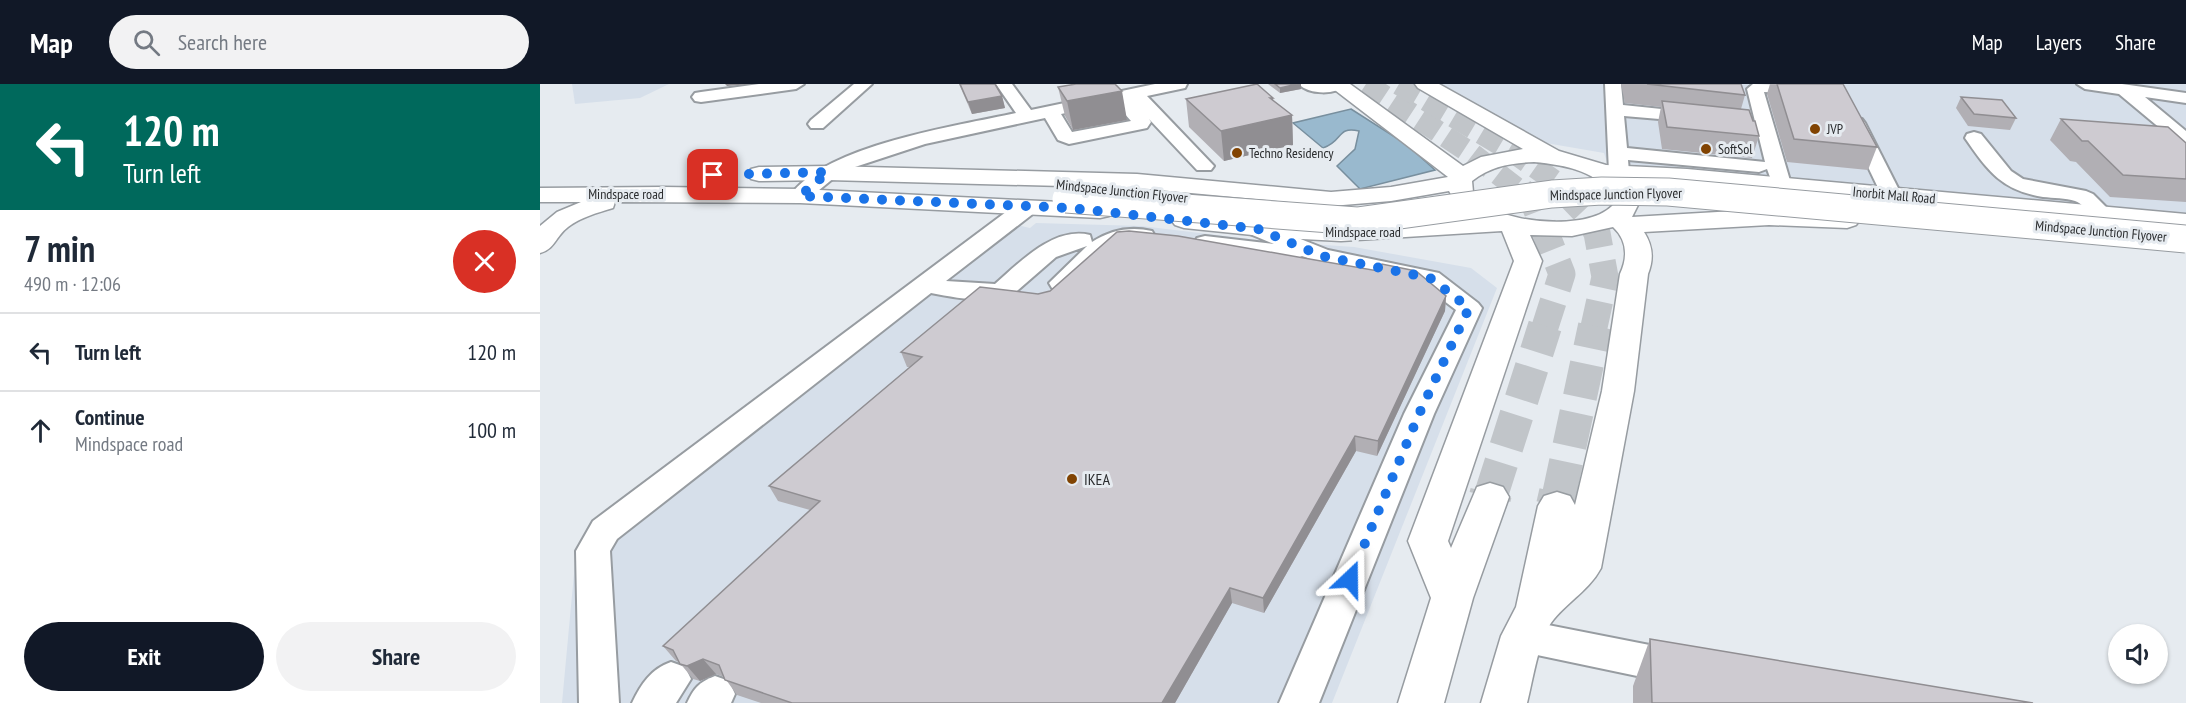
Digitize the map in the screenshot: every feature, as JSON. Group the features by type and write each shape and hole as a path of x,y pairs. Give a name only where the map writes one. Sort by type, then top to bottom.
{"main road":[{"path":"1425,84 1553,157 1613,166 1629,200 1617,222 1639,247 1639,266 1634,274 1618,392 1581,568 1530,622"},
{"path":"1337,85 1444,162 1461,179 1460,188 1471,206 1484,215 1507,224 1528,261 1428,541 1452,598"},
{"path":"1444,162 1526,141"},
{"name":"Mindspace road","path":"549,177 828,172 1137,181 1331,199 1391,194 1461,179 1484,163 1499,159 1534,155 1553,157"},
{"name":"Inorbit Mall Road","path":"1613,166 1768,178 1892,194 2186,222"},
{"name":"Mindspace Junction Flyover","path":"1026,179 1069,194 1357,221 1387,219 1552,194 1685,193 2186,239"},
{"name":"Mindspace Junction Flyover","path":"1019,207 1069,194 1353,209 1416,205 1487,192 1570,183 1648,182 1704,184 2186,229"},
{"path":"540,244 546,232 558,220 577,210 628,194"},
{"name":"Mindspace road","path":"540,195 800,196 1070,208 1258,229 1339,233 1402,232 1460,225 1507,224"},
{"path":"1985,203 2002,234"},
{"name":"Inorbit Mall Road","path":"1507,224 1552,230 1578,229 1617,222 1769,217 1827,218 2186,250"},
{"path":"1421,703 1452,598 1490,497"},
{"path":"1504,703 1530,622 1557,506"}],"street":[{"path":"701,97 796,84"},
{"path":"816,124 864,84"},
{"path":"1004,84 1026,115"},
{"path":"800,196 828,172 857,159 920,139 1126,91 1179,84"},
{"path":"1306,84 1313,87 1337,85"},
{"path":"1613,84 1616,110 1613,166"},
{"path":"2085,84 2186,90"},
{"path":"1768,178 1755,89 1764,86 1821,90"},
{"path":"2135,87 2186,98"},
{"path":"2135,87 2185,120"},
{"path":"2135,87 2186,141"},
{"path":"1049,110 1065,136 1069,138 1141,124 1126,91"},
{"path":"1126,91 1204,166"},
{"path":"1739,94 1768,178"},
{"path":"1848,106 1892,194"},
{"path":"1616,110 1671,115 1689,120 1718,123"},
{"path":"1974,138 2004,175 2010,179 2041,190 2079,195 2086,198 2102,214"},
{"path":"2152,139 2186,141"},
{"path":"599,703 593,551 605,530 926,285 1019,207"},
{"path":"1258,229 1322,256"},
{"path":"926,285 960,291 1001,292 1037,298 1110,239 1132,235 1322,256 1430,278 1469,308 1419,414 1299,703"},
{"path":"1001,292 1055,247 1067,241 1082,240"},
{"path":"1530,622 1717,675"}],"shaded area":[{"path":"572,84 669,84 640,98 575,104"},
{"path":"1419,84 2186,84 2186,216 1931,195 1607,162 1604,153 1540,142"},
{"name":"IKEA","path":"1005,222 1030,228 1036,223 1141,226 1267,241 1354,247 1471,268 1497,288 1332,703 562,703 576,552"}],"water":[{"path":"1351,109 1406,144 1435,170 1360,189 1337,166 1355,149 1359,131 1343,132 1334,142 1323,148 1293,123"}],"building":[{"path":"960,84 995,84 1002,96 968,102"},
{"path":"1076,84 1115,84 1122,91 1067,101 1058,87"},
{"path":"1257,84 1273,98 1270,98 1292,115 1221,131 1186,99"},
{"path":"1275,84 1297,84 1280,88"},
{"path":"1647,84 1741,84 1745,95"},
{"path":"1777,84 1843,84 1877,147 1794,139"},
{"path":"1961,97 2002,100 2016,118 1974,114"},
{"path":"1662,101 1749,110 1759,136 1667,127"},
{"path":"2061,119 2168,127 2186,143 2186,179 2123,175 2088,141 2082,141"},
{"name":"IKEA","path":"1117,232 1178,236 1378,271 1382,264 1416,271 1446,296 1378,441 1355,436 1263,598 1230,588 1162,703 792,703 725,680 719,665 703,659 687,666 680,664 673,650 663,646 820,501 769,486 922,357 901,352 980,287 1038,294 1050,291"},
{"path":"1650,639 2033,703 1652,703"}],"tunnel":[{"path":"1366,84 1472,154 1523,193"},
{"path":"1399,84 1513,152 1556,182 1566,193"},
{"path":"1521,191 1534,203 1562,274 1545,327"},
{"path":"1565,191 1586,213 1597,233 1605,277 1594,327"},
{"path":"1491,495 1545,326"},
{"path":"1559,495 1595,326"},
{"path":"1490,497 1491,493"},
{"path":"1557,506 1560,493"}],"place":[{"name":"JVP","path":"1815,129"},
{"name":"SoftSol","path":"1706,149"},
{"name":"Techno Residency","path":"1237,153"},
{"name":"IKEA","path":"1072,479"}],"route":[{"path":"713,175 828,172 800,196 1070,208 1258,229 1322,256 1430,278 1469,308 1419,414 1350,579"}]}
